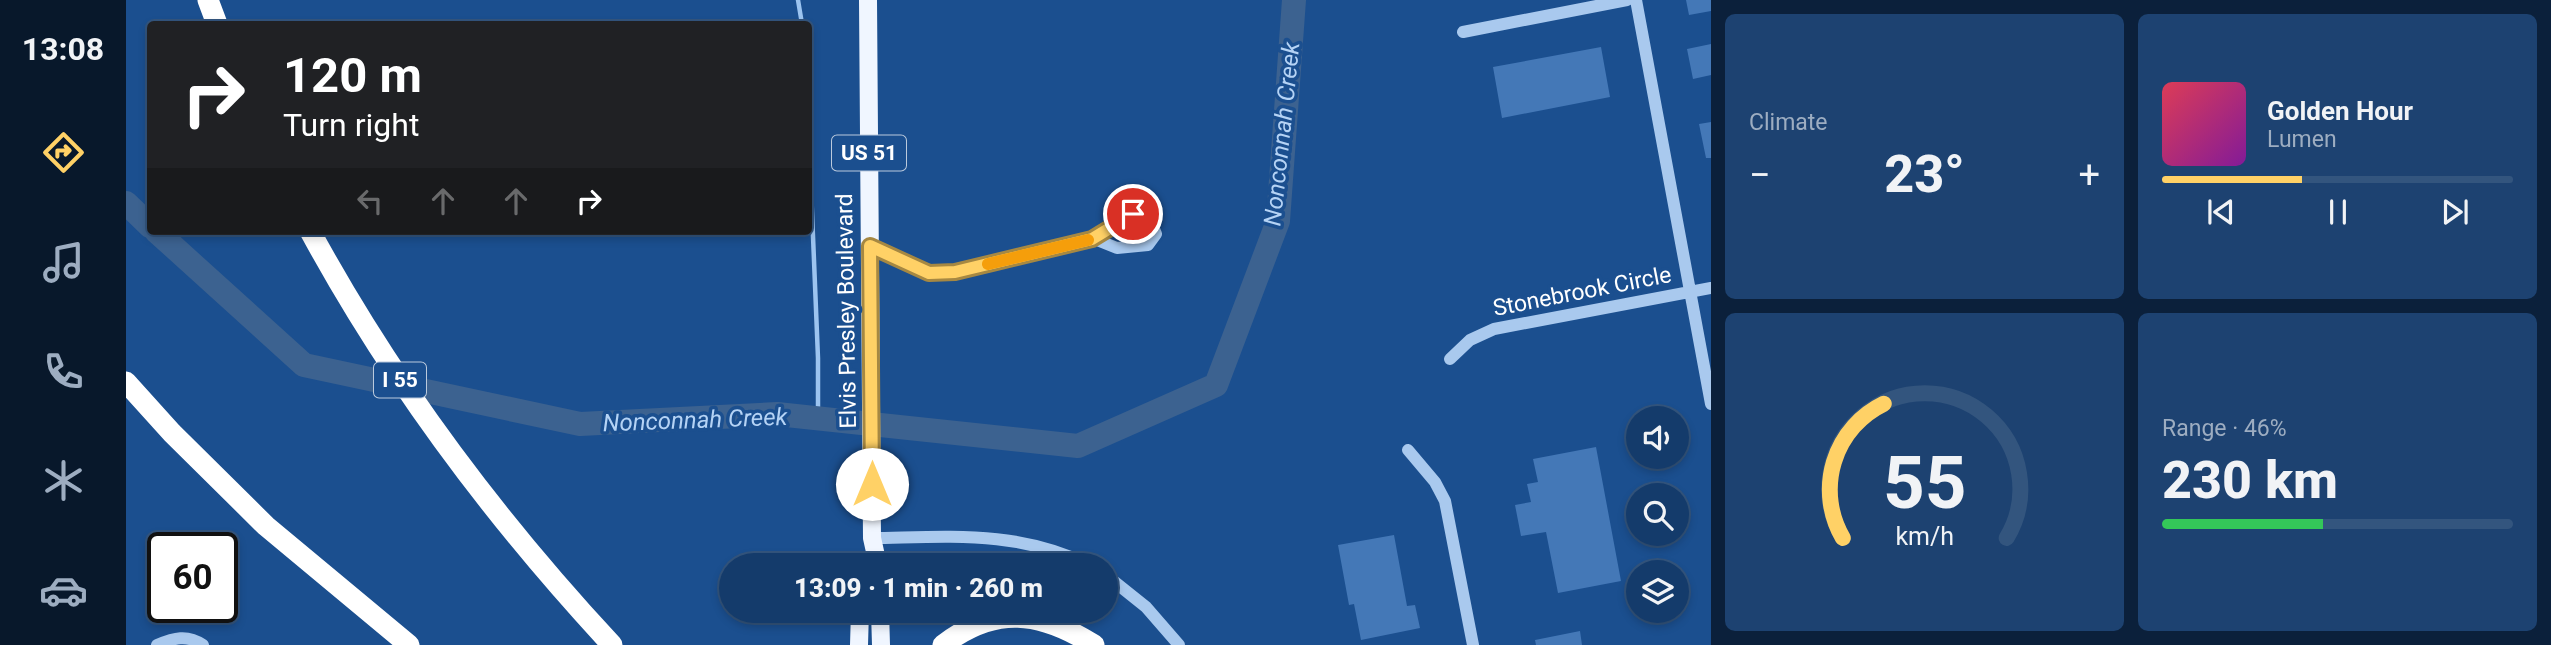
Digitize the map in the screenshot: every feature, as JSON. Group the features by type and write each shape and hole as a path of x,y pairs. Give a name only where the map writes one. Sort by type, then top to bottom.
{"highway":[{"path":"208,0 216,21"},
{"name":"I 55","path":"312,235 413,401 503,520 612,645"},
{"path":"126,382 177,438 266,526 409,645"},
{"path":"345,594 388,645"},
{"path":"943,645 974,625 1003,616 1018,616 1061,627 1094,645"}],"main road":[{"name":"Elvis Presley Boulevard","path":"868,0 873,510 872,537 868,553"},
{"name":"Elvis Presley Boulevard","path":"872,537 875,553"},
{"path":"859,645 860,623"},
{"path":"880,623 881,645"}],"street":[{"path":"1463,32 1627,0"},
{"path":"1636,0 1711,404"},
{"path":"870,246 929,273 942,273 1092,239"},
{"name":"Stonebrook Circle","path":"1450,359 1471,340 1494,329 1711,288"},
{"path":"1408,450 1435,482 1445,501 1473,645"},
{"path":"872,537 1009,539 1061,553"},
{"path":"1118,585 1146,607 1179,645"},
{"path":"157,645 173,638 194,639 203,645"}],"building":[{"path":"1686,0 1711,0 1711,11 1689,15"},
{"path":"1711,44 1711,75 1693,79 1687,49"},
{"path":"1601,47 1610,97 1502,118 1493,67"},
{"path":"1711,122 1711,158 1706,158 1699,124"},
{"path":"1596,447 1621,581 1558,593 1546,532 1521,536 1515,505 1531,502 1527,484 1538,482 1533,459"},
{"path":"1394,535 1407,606 1415,605 1420,628 1361,640 1354,604 1349,605 1338,545"},
{"path":"1580,631 1582,645 1536,645 1535,640"}],"waterway":[{"path":"798,0 802,21"},
{"name":"Nonconnah Creek","path":"160,235 304,365 580,424 777,414 1078,446 1216,385 1278,221 1294,0"},
{"name":"Nonconnah Creek","path":"126,203 147,223"},
{"path":"812,212 818,419"}],"slow traffic":[{"path":"988,264 1088,240"}],"route":[{"path":"872,484 870,246 929,273 955,272 1092,239 1133,214"}]}
